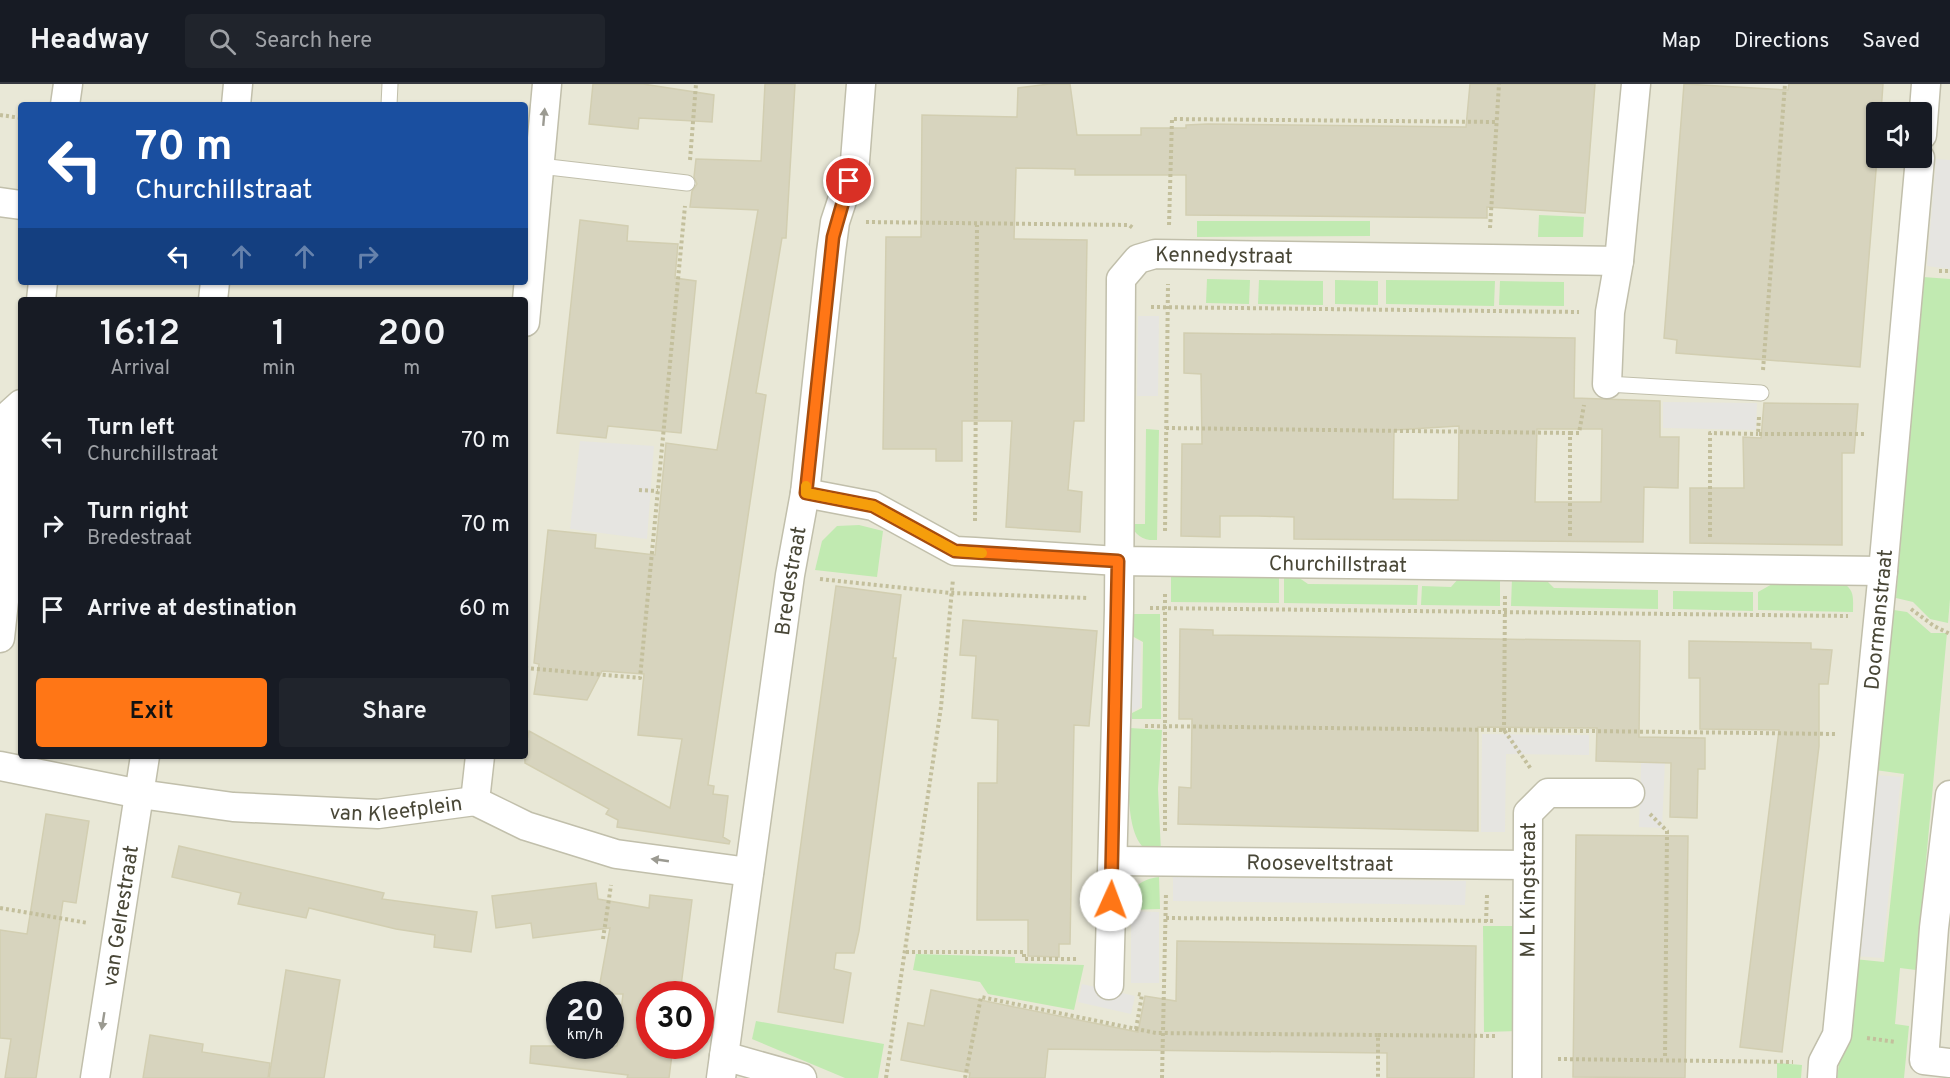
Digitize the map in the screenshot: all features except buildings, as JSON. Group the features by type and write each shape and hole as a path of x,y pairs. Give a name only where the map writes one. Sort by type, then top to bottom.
{"street":[{"path":"65,102 68,84"},
{"path":"236,102 238,84"},
{"path":"527,297 547,84"},
{"name":"Bredestraat","path":"722,1067 790,575 806,493 836,222 855,161 861,84"},
{"path":"1607,384 1610,312 1619,261 1636,84"},
{"path":"1925,102 1926,84"},
{"name":"Doormanstraat","path":"1823,1070 1837,1035 1883,571 1919,168"},
{"path":"0,202 18,205"},
{"name":"Kennedystraat","path":"1118,561 1120,279 1138,259 1162,255 1619,261"},
{"path":"0,638 13,519 2,475 11,413 18,407"},
{"name":"Churchillstraat","path":"806,493 873,506 965,552 1118,561 1883,571"},
{"path":"1109,972 1114,724 1119,609 1118,561"},
{"name":"van Gelrestraat","path":"95,1078 145,759"},
{"path":"476,801 480,759"},
{"name":"van Kleefplein","path":"0,766 140,794 233,807 378,814 476,801 526,826 616,854 749,872"},
{"name":"M L Kingstraat","path":"1527,1058 1528,813 1548,793 1630,793"},
{"path":"1937,1061 1950,795"},
{"name":"Rooseveltstraat","path":"1113,861 1527,865"},
{"path":"722,1067 802,1078"}],"lane":[{"path":"389,102 390,84"},
{"path":"540,166 687,183"},
{"path":"1607,384 1761,393"}],"path":[{"path":"528,668 640,678 696,84"},
{"path":"1488,259 1499,84"},
{"path":"1758,434 1785,84"},
{"path":"0,115 18,118"},
{"path":"1162,1078 1166,918 1167,308 1162,255 1172,120 1497,122"},
{"path":"836,222 1129,225 1162,255"},
{"path":"886,1078 941,707 951,593 965,552 977,225"},
{"path":"1120,307 1610,312"},
{"path":"1166,428 1570,433 1570,566"},
{"path":"1710,568 1710,433 1895,434"},
{"path":"639,490 658,491"},
{"path":"1505,565 1504,730 1548,793"},
{"path":"790,575 951,593 1094,598 1119,609 1505,610 1878,617"},
{"path":"1114,724 1166,727 1865,735"},
{"path":"1630,793 1667,831 1665,1058"},
{"path":"603,939 616,854"},
{"path":"0,908 117,928"},
{"path":"1166,918 1527,920"},
{"path":"906,951 1024,952 1023,959 1109,972"},
{"path":"965,1078 981,997 1156,1033 1163,1031 1378,1035 1527,1058 1665,1058 1823,1070"},
{"path":"1378,1035 1378,1078"},
{"path":"1837,1035 1906,1043 1937,1061"}],"shaded area":[{"path":"0,84 1950,84 1950,1078 0,1078"},
{"path":"1936,159 1950,160 1950,269 1927,266"},
{"path":"1138,316 1159,316 1158,396 1137,396"},
{"path":"1663,402 1757,403 1756,430 1663,428"},
{"path":"580,441 654,446 647,539 570,529"},
{"path":"1132,638 1141,642 1140,707 1132,712"},
{"path":"1482,734 1589,735 1589,755 1506,754 1505,832 1481,832"},
{"path":"1642,737 1666,738 1662,828 1639,827"},
{"path":"1875,775 1901,777 1882,958 1856,956"},
{"path":"1173,877 1466,881 1465,905 1173,901"},
{"path":"1131,911 1159,912 1159,983 1131,983"},
{"path":"1082,984 1135,996 1131,1014 1078,1002"}],"green space":[{"path":"1539,215 1584,217 1583,237 1538,237"},
{"path":"1197,221 1370,221 1370,236 1197,237"},
{"path":"1923,277 1950,279 1950,599 1948,623 1930,619 1913,602 1896,598"},
{"path":"1207,279 1250,280 1249,304 1206,303"},
{"path":"1259,280 1323,281 1323,305 1258,304"},
{"path":"1335,280 1378,281 1378,305 1335,304"},
{"path":"1386,280 1495,281 1494,306 1386,304"},
{"path":"1500,281 1564,282 1564,306 1499,305"},
{"path":"1146,429 1159,430 1157,540 1141,537 1130,524 1145,524"},
{"path":"859,525 883,531 877,577 815,570 822,541 837,526"},
{"path":"1171,574 1279,575 1279,603 1171,602"},
{"path":"1284,575 1295,575 1308,584 1418,585 1417,605 1284,603"},
{"path":"1459,578 1500,578 1500,606 1421,605 1422,586 1451,587"},
{"path":"1512,578 1544,578 1554,588 1658,590 1658,609 1511,606"},
{"path":"1774,583 1843,583 1851,592 1853,612 1758,610 1758,592"},
{"path":"1673,591 1753,592 1753,611 1673,609"},
{"path":"1894,610 1907,612 1931,633 1947,633 1916,970 1900,968 1895,1024 1909,1026 1904,1078 1837,1078 1854,959 1884,962 1904,774 1875,770"},
{"path":"1132,614 1160,614 1161,719 1132,719 1132,713 1142,708 1143,642 1132,636"},
{"path":"1130,728 1162,730 1158,789 1161,852 1147,850 1139,842 1133,828 1129,794"},
{"path":"1159,877 1160,909 1128,910 1132,891 1146,880"},
{"path":"1483,926 1518,926 1518,1031 1484,1032"},
{"path":"916,954 1015,957 1015,963 1084,965 1074,1010 988,994 980,982 913,970"},
{"path":"756,1021 884,1044 878,1078 845,1078 752,1039"},
{"path":"1777,1063 1802,1065 1801,1078 1777,1078"}],"slow traffic":[{"path":"806,486 806,493 873,506 955,551 982,553"}],"route":[{"path":"849,181 833,237 806,493 873,506 955,551 1118,561 1119,609 1114,724 1111,900"}]}
